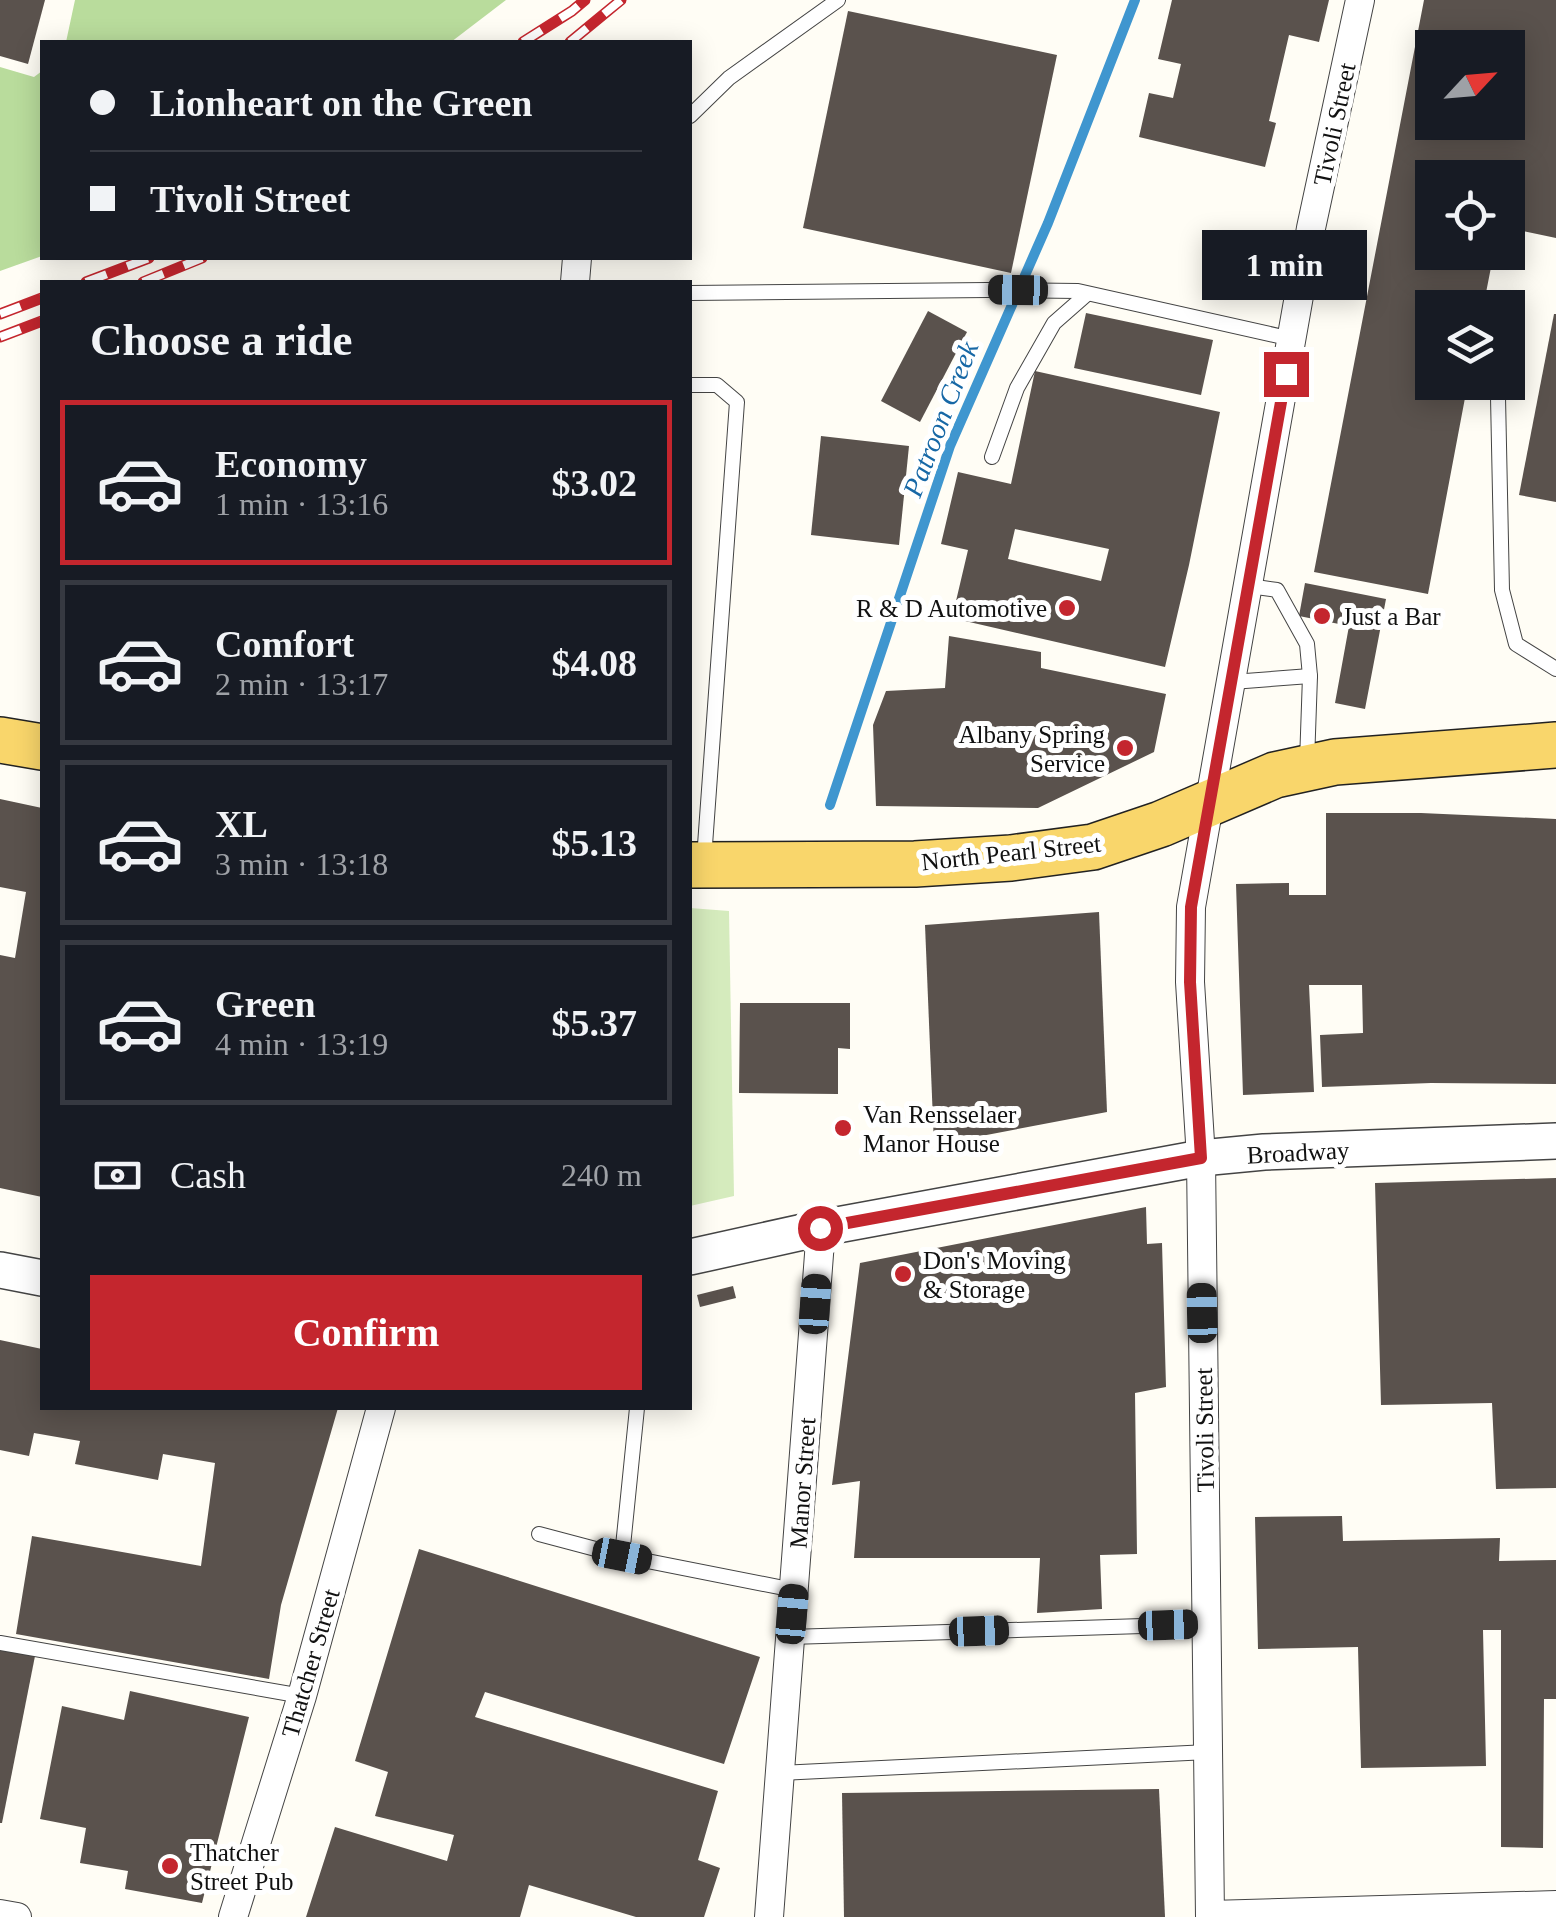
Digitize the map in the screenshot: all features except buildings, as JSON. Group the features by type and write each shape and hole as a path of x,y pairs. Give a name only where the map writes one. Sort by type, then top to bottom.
{"main road":[{"path":"0,740 40,747"},
{"name":"North Pearl Street","path":"697,865 915,864 1011,858 1093,847 1161,824 1275,775 1306,768 1335,762 1556,745"}],"street":[{"name":"Tivoli Street","path":"1210,1916 1201,1158 1190,982 1191,907 1311,228 1360,0"},
{"name":"Broadway","path":"692,1257 820,1228 1201,1158 1556,1141"},
{"name":"Manor Street","path":"769,1917 820,1228"},
{"path":"0,1270 40,1278"},
{"name":"Thatcher Street","path":"233,1917 302,1696 380,1410"},
{"path":"1210,1916 1556,1906"},
{"path":"0,1914 17,1917"}],"lane":[{"path":"692,114 729,78 838,0"},
{"path":"692,293 1082,292 1292,339"},
{"path":"992,458 1017,388 1054,322 1082,292"},
{"path":"692,386 717,385 736,402 697,865"},
{"path":"1498,400 1502,590 1516,644 1556,670"},
{"path":"1249,586 1277,590 1307,644 1310,676 1306,768"},
{"path":"1232,682 1310,676"},
{"path":"622,1556 637,1410"},
{"path":"539,1534 622,1556 794,1590"},
{"path":"790,1637 1206,1624"},
{"path":"0,1643 302,1696"},
{"path":"780,1773 1208,1752"}],"green space":[{"path":"75,0 506,0 454,40 66,40"},
{"path":"0,67 34,77 40,72 40,257 0,271"},
{"path":"692,908 729,911 734,1196 692,1206"}],"waterway":[{"name":"Patroon Creek","path":"830,805 950,446 1048,223 1135,0"}],"railway":[{"path":"526,40 585,0"},
{"path":"572,40 621,0"},
{"path":"91,280 144,260"},
{"path":"148,280 197,260"},
{"path":"0,314 40,299"},
{"path":"0,337 40,322"}],"place":[{"name":"R & D Automotive","path":"1067,608"},
{"name":"Just a Bar","path":"1322,616"},
{"name":"Albany Spring Service","path":"1125,748"},
{"name":"Van Rensselaer Manor House","path":"843,1128"},
{"name":"Don's Moving & Storage","path":"903,1274"},
{"name":"Thatcher Street Pub","path":"170,1866"}],"route":[{"path":"820,1228 1201,1158 1190,982 1191,907 1286,374"}]}
